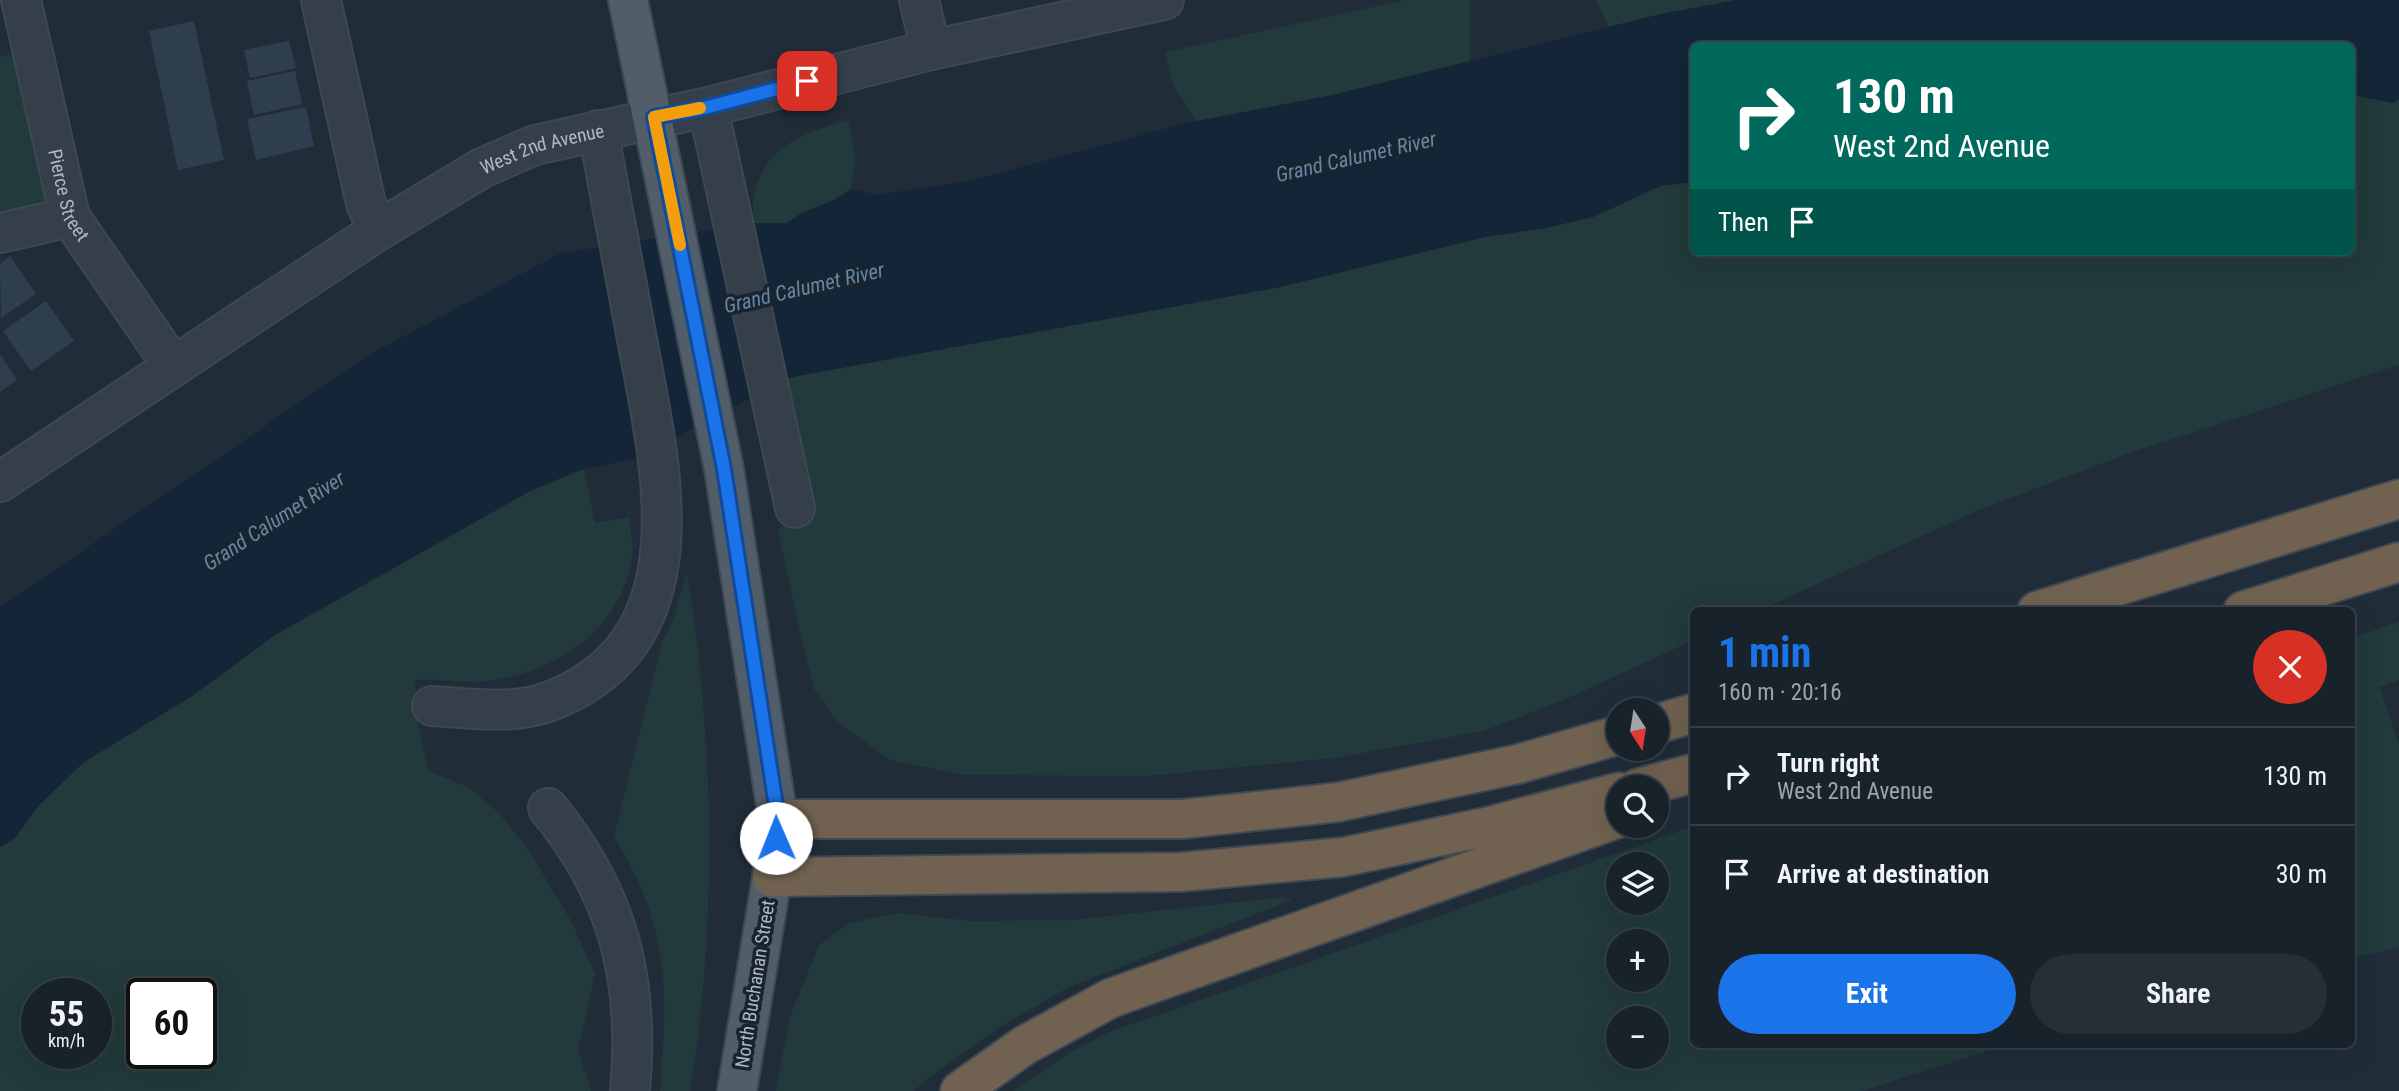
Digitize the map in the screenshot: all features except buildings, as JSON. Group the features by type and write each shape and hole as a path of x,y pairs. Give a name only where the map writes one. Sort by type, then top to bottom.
{"highway":[{"path":"2050,607 2399,499"},
{"path":"2256,607 2399,562"},
{"path":"1670,720 1690,714"},
{"path":"778,819 1183,819 1339,802 1518,764 1606,739"},
{"path":"1669,780 1690,774"},
{"path":"1669,800 1690,792"},
{"path":"772,877 1181,872 1344,857 1490,826 1606,795"},
{"path":"960,1091 1025,1045 1111,999 1606,823"}],"main road":[{"name":"North Buchanan Street","path":"628,0 663,160 724,469 778,819 772,877 737,1091"}],"street":[{"name":"Pierce Street","path":"22,0 70,218 173,366"},
{"path":"321,0 366,204 379,230"},
{"path":"919,0 930,50"},
{"name":"West 2nd Avenue","path":"0,482 443,189 523,149 654,117 708,107 930,50 1164,0"},
{"path":"708,107 795,508"},
{"path":"432,706 496,710 528,707 546,703 597,677 612,663 640,626 659,574 663,533 651,414 598,130"},
{"path":"0,233 70,218"},
{"path":"548,808 573,839 597,880 615,922 626,962 632,1004 633,1061 630,1091"}],"green space":[{"path":"1406,0 1470,0 1470,61 1333,95 1196,121 1173,85 1165,52"},
{"path":"1596,0 1737,0 1609,27"},
{"path":"16,53 50,213 0,223 0,57"},
{"path":"2355,96 2394,103 2399,99 2399,365 2127,454 1981,509 1767,607 1690,607 1690,642 1566,699 1483,731 1335,758 1147,776 965,775 890,760 840,724 815,691 778,529 809,507 808,482 787,378 1280,287 1485,237 1593,217 1660,186 1690,182 1690,256 2355,256"},
{"path":"849,120 855,160 851,189 787,223 754,223 753,199 759,179 776,153 802,136"},
{"path":"584,469 595,523 630,517 632,555 627,580 617,602 588,638 547,664 501,679 415,680 418,723 428,771 468,787 499,813 528,849 571,921 595,974 578,1050 591,1091 0,1091 0,847 15,838 39,805 84,762 192,696 275,635 530,491"},
{"path":"687,571 703,701 707,766 709,831 705,961 690,1091 660,1091 664,1021 661,959 646,900 614,837 662,643 675,614"},
{"path":"2399,622 2399,680 2379,687 2399,744 2399,948 2355,956 2355,637"},
{"path":"1690,827 1690,1048 1997,1048 1862,1091 1013,1091 1069,1053 1107,1033 1606,857 1606,915 1669,915 1669,852 1620,852 1660,838 1669,838 1669,835"},
{"path":"1283,897 1292,900 1069,987 1003,1025 928,1078 914,1091 776,1091 790,1017 819,945 849,923 898,913 972,921 1074,920"}],"water":[{"name":"Grand Calumet River","path":"1737,0 2399,0 2399,99 2394,103 2355,96 2355,42 1690,42 1690,182 1660,186 1593,217 1485,237 1280,287 787,378 637,458 577,471 530,491 275,635 192,696 84,762 39,805 15,838 0,847 0,607 372,353 561,253 754,223 787,223 851,189 877,195 972,180 1182,124 1333,95 1661,14"}],"slow traffic":[{"path":"680,245 654,117 700,108"}],"route":[{"path":"776,838 778,819 724,469 654,117 708,107 807,81"}]}
